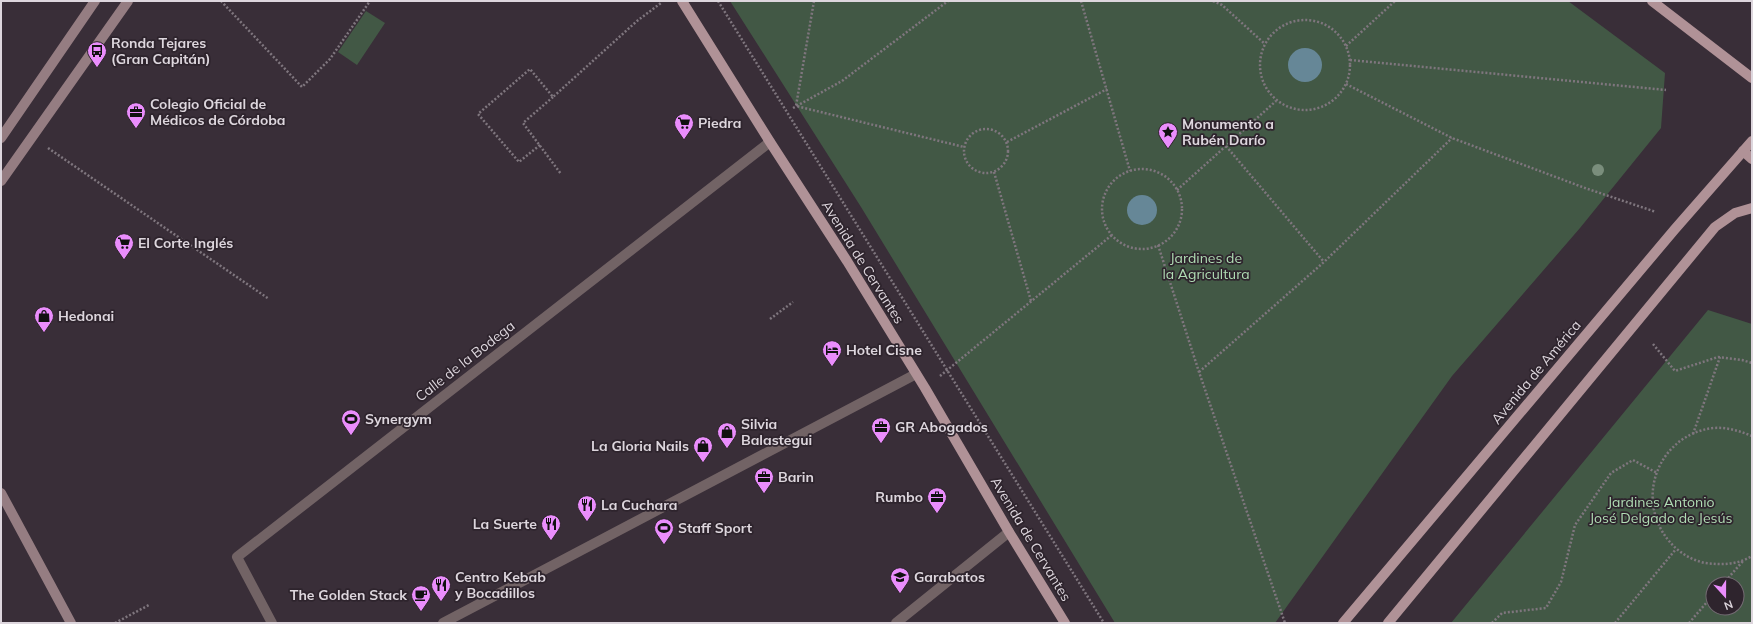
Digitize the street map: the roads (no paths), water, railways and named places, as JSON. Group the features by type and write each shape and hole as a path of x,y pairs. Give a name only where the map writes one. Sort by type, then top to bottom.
{"main road":[{"path":"1,138 95,1"},
{"path":"1,181 128,1"},
{"name":"Avenida de Cervantes","path":"682,1 770,142 847,261 925,388 1009,532 1065,623"},
{"path":"1652,1 1752,78"},
{"name":"Avenida de América","path":"1343,623 1675,229 1752,141"},
{"path":"1743,151 1752,159"},
{"path":"1388,623 1715,227 1735,213 1752,208"},
{"path":"1,493 71,623"}],"street":[{"name":"Calle de la Bodega","path":"272,623 237,557 770,142"},
{"path":"443,623 916,374"},
{"path":"896,623 1009,532"}],"water":[{"path":"1302,48 1308,48 1312,49 1319,55 1322,65 1321,72 1315,79 1308,82 1302,82 1298,81 1291,75 1288,68 1288,62 1289,58 1295,51"},
{"path":"1142,195 1153,199 1157,210 1153,221 1142,225 1131,221 1127,210 1131,199"}],"place":[{"name":"Ronda Tejares (Gran Capitán)","path":"97,68"},
{"name":"Colegio Oficial de Médicos de Córdoba","path":"136,129"},
{"name":"Piedra","path":"684,140"},
{"name":"Monumento a Rubén Darío","path":"1168,149"},
{"name":"El Corte Inglés","path":"124,260"},
{"name":"Hedonai","path":"44,333"},
{"name":"Hotel Cisne","path":"832,367"},
{"name":"Synergym","path":"351,436"},
{"name":"GR Abogados","path":"881,444"},
{"name":"Silvia Balastegui","path":"727,449"},
{"name":"La Gloria Nails","path":"703,463"},
{"name":"Barin","path":"764,494"},
{"name":"Rumbo","path":"937,514"},
{"name":"La Cuchara","path":"587,522"},
{"name":"La Suerte","path":"551,541"},
{"name":"Staff Sport","path":"664,545"},
{"name":"Garabatos","path":"900,594"},
{"name":"Centro Kebab y Bocadillos","path":"441,602"},
{"name":"The Golden Stack","path":"421,612"}],"park label":[{"name":"Jardines de la Agricultura","path":"1206,266"},
{"name":"Jardines Antonio José Delgado de Jesús","path":"1661,510"}]}
